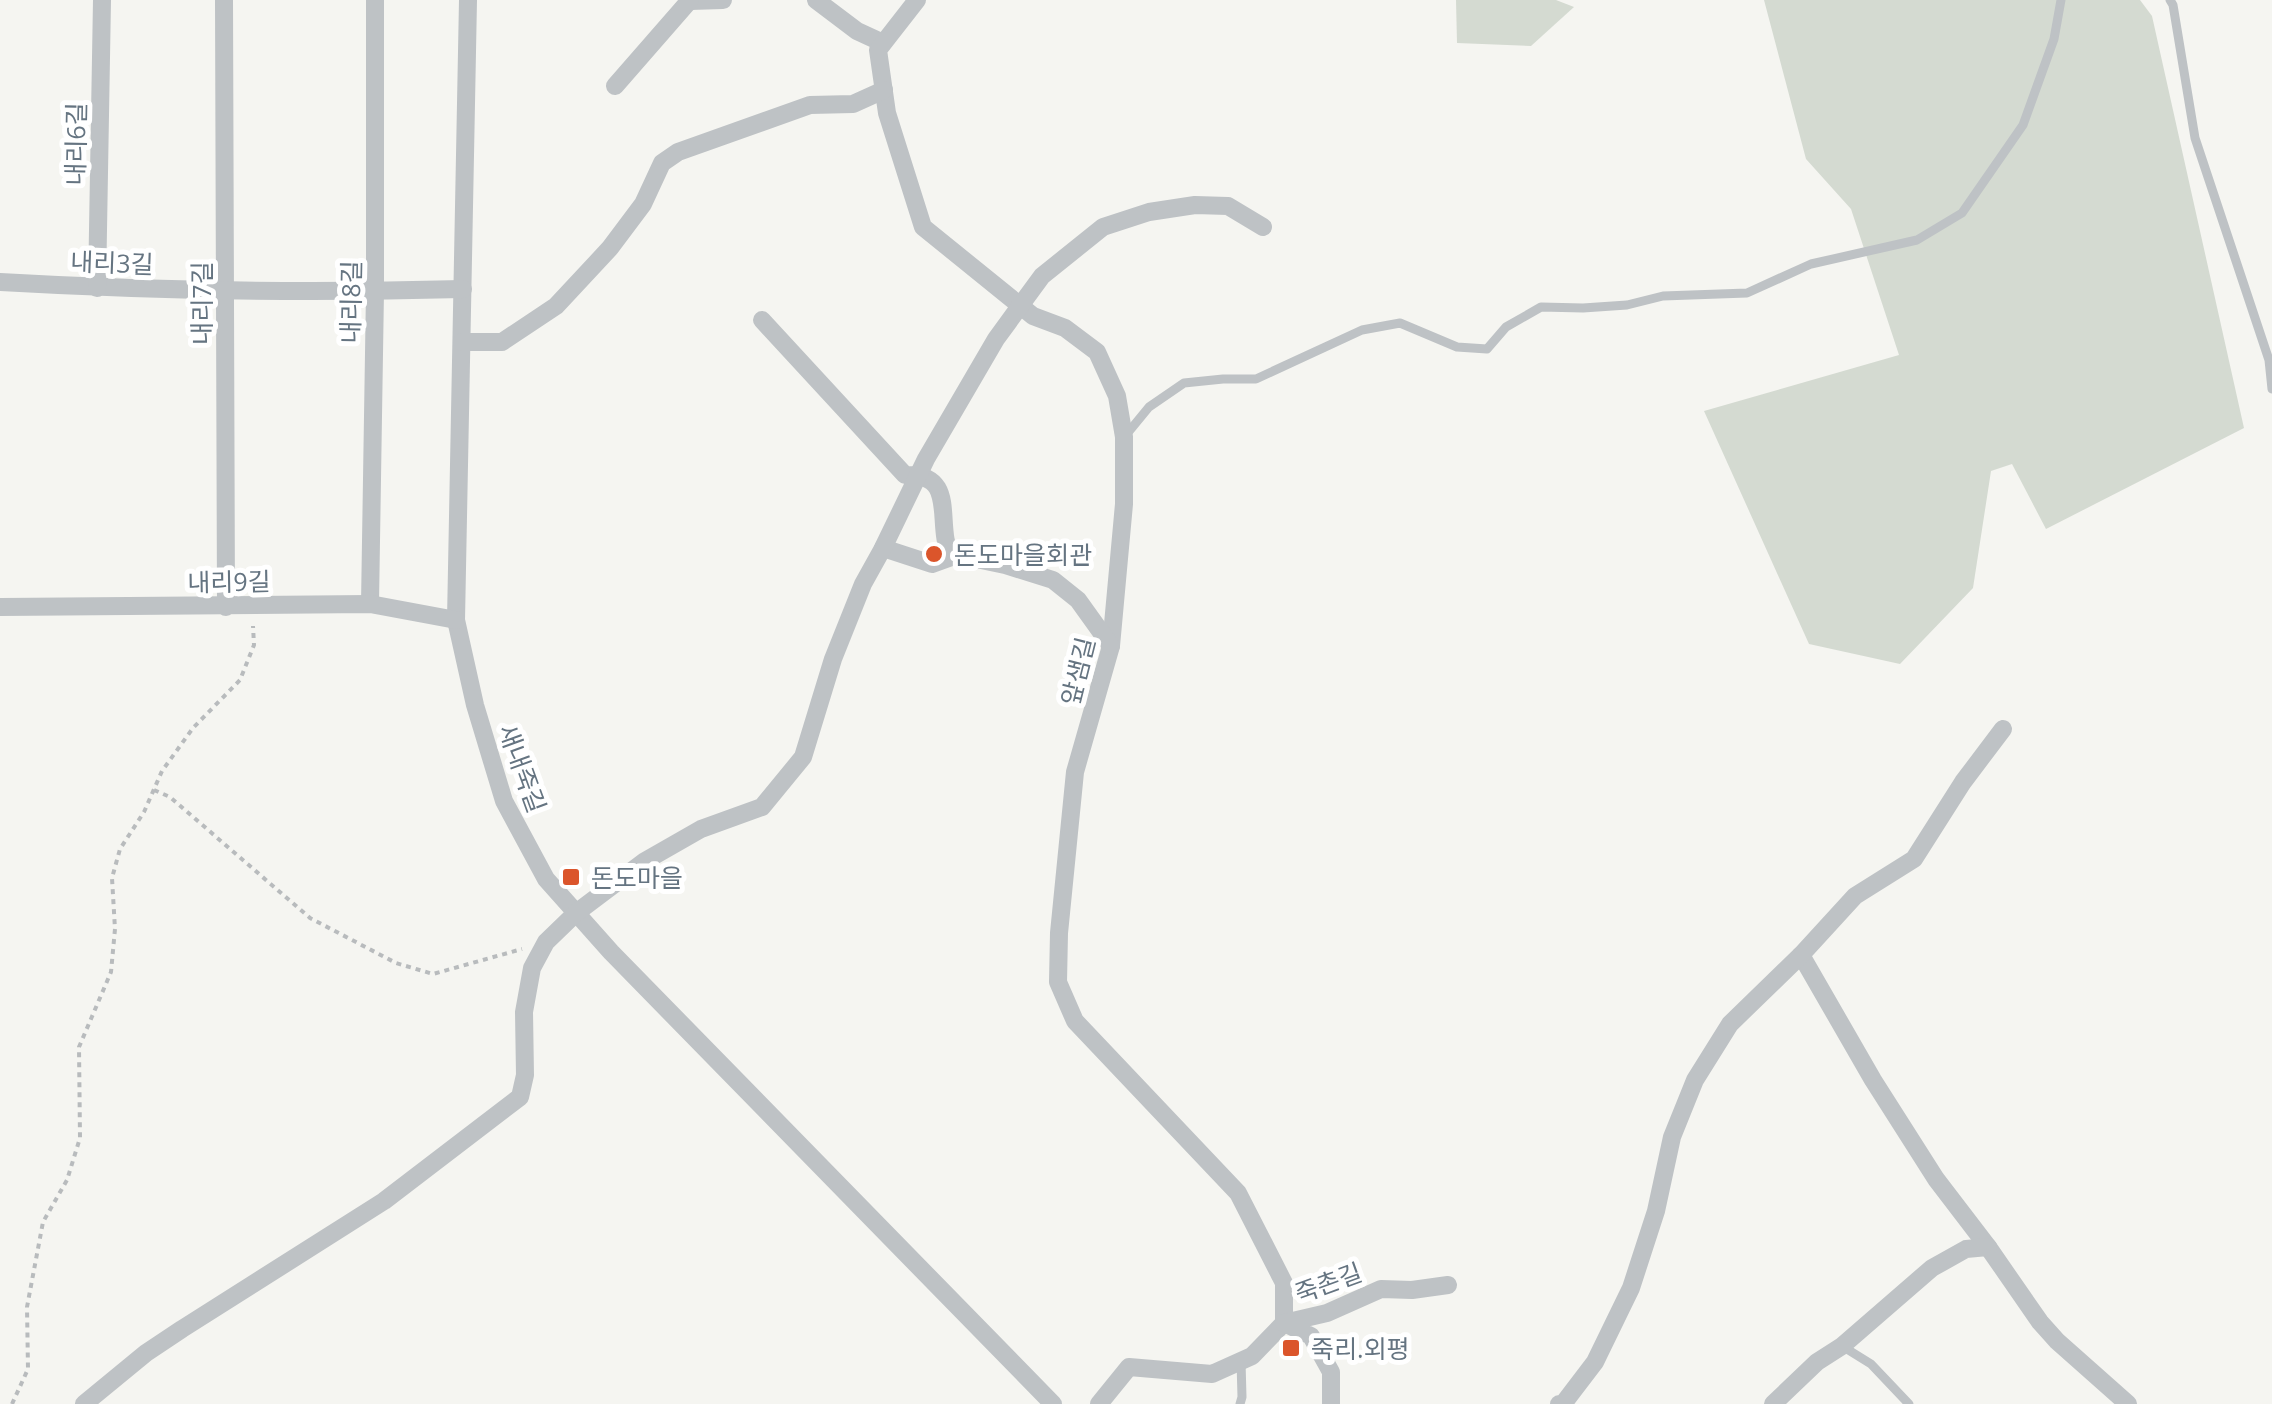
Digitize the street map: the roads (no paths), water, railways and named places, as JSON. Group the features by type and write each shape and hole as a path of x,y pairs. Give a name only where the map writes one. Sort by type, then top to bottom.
{"street":[{"name":"내리6길","path":"97,288 102,0"},
{"name":"내리7길","path":"224,0 226,607"},
{"name":"내리8길","path":"370,604 376,0"},
{"name":"새내죽길","path":"468,0 456,620 475,705 504,801 546,879 611,952 1052,1404"},
{"path":"614,86 690,0 723,0"},
{"path":"816,0 881,47 917,0"},
{"name":"앞샘길","path":"881,47 887,113 924,227 1032,316 1065,328 1097,352 1117,396 1124,438 1124,504 1111,646 1075,772 1058,982 1075,1021 1238,1193 1284,1283 1284,1324"},
{"path":"462,342 502,342 556,306 610,248 642,204 662,163 678,152 810,105 853,104 884,90"},
{"path":"84,1404 146,1353 384,1202 520,1097 525,1075 524,1012 532,968 546,942 576,913 645,862 701,829 762,808 803,757 839,644 863,584 918,474 996,339 1042,276 1102,227 1149,212 1194,205 1228,206 1263,228"},
{"name":"내리3길","path":"0,282 226,291 462,290"},
{"path":"762,320 905,475 918,474 934,483 943,500 945,546 952,556"},
{"path":"883,548 932,564 956,555 1053,580 1078,600 1111,646"},
{"name":"내리9길","path":"0,608 370,604 456,620"},
{"path":"1561,1404 1594,1362 1631,1288 1656,1211 1672,1137 1695,1080 1730,1024 1802,955 1855,896 1914,859 1963,782 2003,729"},
{"path":"1802,955 1873,1080 1936,1179 2048,1332 2128,1404"},
{"path":"1773,1404 1817,1362 1842,1346 1932,1268 1966,1249 1988,1246"},
{"name":"죽촌길","path":"1099,1404 1130,1367 1212,1374 1252,1356 1284,1324 1326,1313 1381,1289 1448,1285"},
{"name":"죽촌길","path":"1284,1324 1311,1336 1332,1372 1331,1404"}],"lane":[{"path":"1124,438 1149,407 1184,383 1256,379 1362,330 1400,323 1457,347 1487,350 1506,327 1541,307 1627,305 1663,296 1746,293 1811,264 1917,240 1962,214 2022,125 2054,39 2061,0"},
{"path":"2170,0 2195,138 2268,360 2272,390"},
{"path":"1842,1346 1872,1364 1909,1404"},
{"path":"1240,1404 1241,1361"}],"place":[{"name":"돈도마을회관","path":"934,554"},
{"name":"돈도마을","path":"571,877"},
{"name":"죽리.외평","path":"1291,1348"}]}
